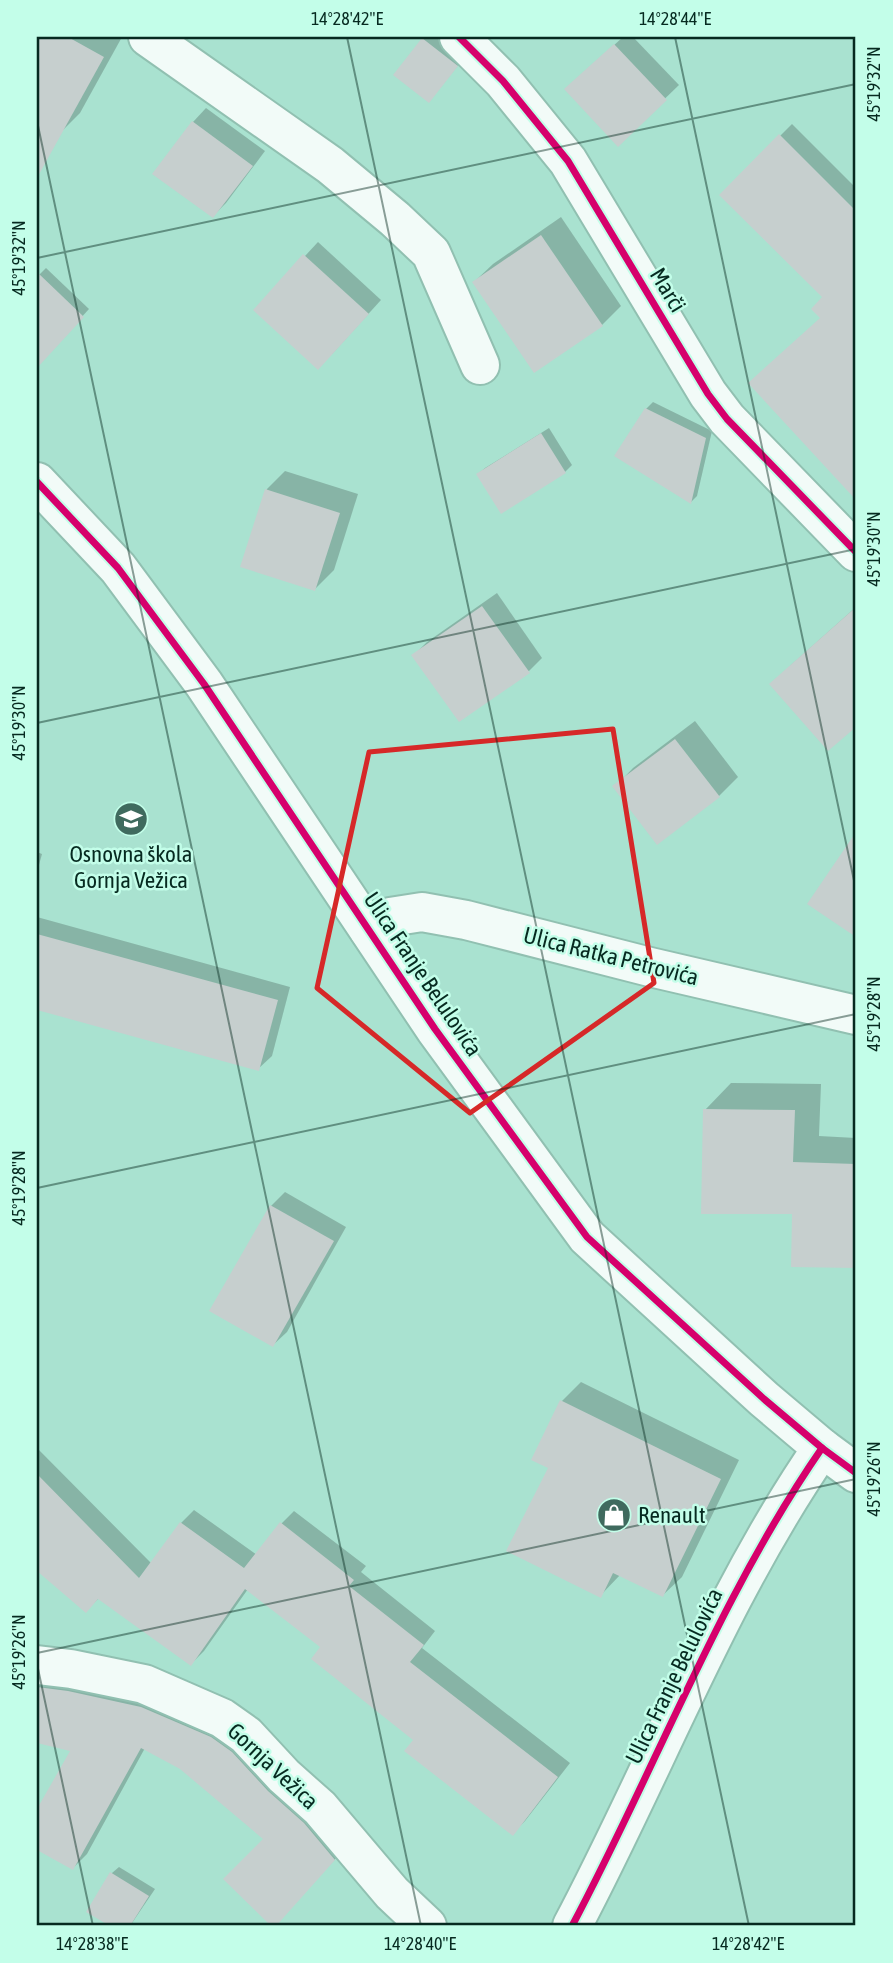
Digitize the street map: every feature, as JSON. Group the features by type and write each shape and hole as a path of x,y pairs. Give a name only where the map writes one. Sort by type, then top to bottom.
{"street":[{"path":"148,37 330,165 431,253 480,365"},
{"name":"Marči","path":"459,37 503,80 568,161 708,394 727,419 856,552"},
{"name":"Ulica Franje Belulovića","path":"37,482 118,568 204,684 435,1029 587,1237 764,1399 856,1473"},
{"name":"Ulica Ratka Petrovića","path":"369,930 390,917 422,912 856,1015"},
{"name":"Ulica Franje Belulovića","path":"572,1926 632,1808 732,1598 786,1502 822,1448"},
{"name":"Gornja Vežica","path":"37,1665 144,1684 222,1718 246,1735 284,1776 320,1808 392,1893 426,1926"}],"highlighted area":[{"path":"613,729 654,983 470,1113 317,988 369,752"}],"building":[{"path":"37,37 68,37 104,57 37,178"},
{"path":"422,38 458,66 429,103 393,75"},
{"path":"614,44 667,100 618,147 564,89"},
{"path":"192,121 253,166 213,218 152,174"},
{"path":"779,134 856,211 856,500 748,383 820,318 811,309 822,297 719,195"},
{"path":"541,235 603,326 534,373 472,282"},
{"path":"303,254 369,314 318,370 253,310"},
{"path":"37,272 84,317 37,368"},
{"path":"645,408 706,438 691,504 614,456"},
{"path":"541,433 566,473 501,514 476,474"},
{"path":"265,489 340,513 315,591 240,567"},
{"path":"482,606 530,673 459,722 411,655"},
{"path":"856,607 856,727 828,751 769,684"},
{"path":"675,739 720,797 657,845 612,786"},
{"path":"856,832 856,937 807,904"},
{"path":"37,934 278,1000 259,1071 37,1010"},
{"path":"703,1109 795,1110 793,1162 856,1164 856,1268 791,1267 792,1214 701,1214"},
{"path":"270,1205 334,1241 273,1347 209,1311"},
{"name":"Renault","path":"560,1400 721,1479 663,1597 613,1573 601,1598 506,1551 548,1468 531,1460"},
{"path":"37,1474 139,1578 180,1522 244,1568 280,1522 354,1580 349,1586 424,1645 410,1662 558,1777 513,1836 404,1751 413,1740 311,1659 320,1647 245,1589 191,1666 98,1599 86,1613 37,1571"},
{"path":"37,1687 141,1707 211,1737 232,1752 268,1791 304,1823 335,1860 276,1926 271,1926 223,1879 263,1839 180,1769 141,1748 73,1870 37,1850 37,1809 70,1751 37,1743"},
{"path":"110,1872 149,1896 130,1926 110,1926 86,1912"}],"cycle path":[{"path":"459,37 503,81 568,161 708,394 727,419 856,552"},
{"path":"37,482 118,568 204,684 435,1029 587,1237 764,1399 856,1473"},
{"path":"572,1926 751,1563 822,1448"}],"place":[{"name":"Osnovna škola Gornja Vežica","path":"131,819"},
{"name":"Renault","path":"614,1515"}]}
